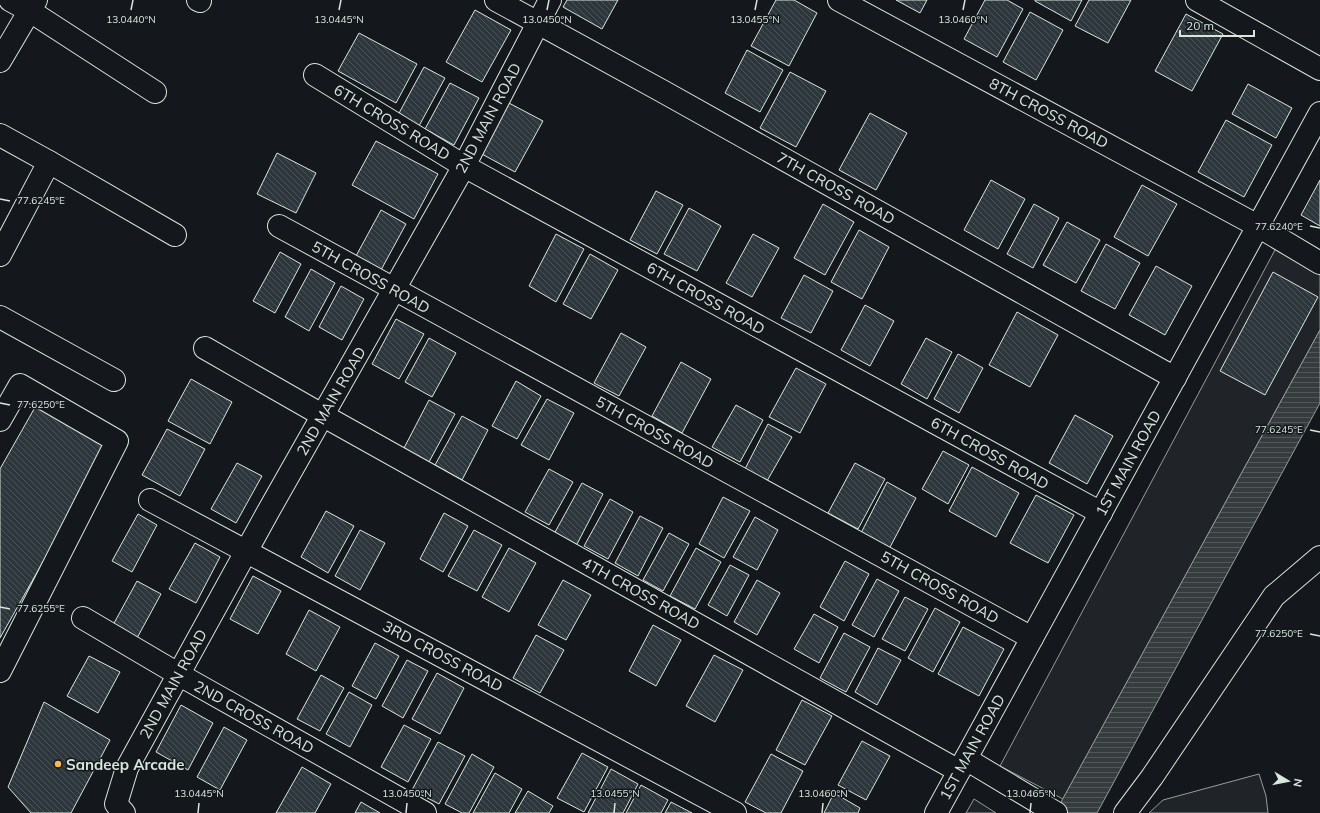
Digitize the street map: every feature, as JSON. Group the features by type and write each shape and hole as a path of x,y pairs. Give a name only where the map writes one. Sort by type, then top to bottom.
{"street":[{"path":"10,0 33,5 155,92"},
{"name":"7TH CROSS ROAD","path":"496,0 662,91 1175,378"},
{"name":"2ND MAIN ROAD","path":"120,809 127,768 322,415 464,166 550,0"},
{"name":"8TH CROSS ROAD","path":"839,0 1258,226 1320,263"},
{"path":"1197,0 1320,68"},
{"path":"0,61 33,5"},
{"name":"6TH CROSS ROAD","path":"315,75 464,166 1101,513"},
{"name":"1ST MAIN ROAD","path":"936,813 1320,113"},
{"path":"0,135 175,235"},
{"path":"0,255 49,162"},
{"name":"5TH CROSS ROAD","path":"279,226 1032,638"},
{"path":"0,316 114,380"},
{"name":"4TH CROSS ROAD","path":"205,348 322,415 962,765 1050,810"},
{"path":"0,420 20,385 117,441 0,671"},
{"name":"3RD CROSS ROAD","path":"150,500 735,813"},
{"path":"1125,813 1152,777 1274,596 1320,557"},
{"name":"2ND CROSS ROAD","path":"83,618 178,674 426,813"}],"shaded area":[{"path":"1276,248 1320,273 1320,330 1063,799 1000,766"},
{"path":"1320,330 1320,403 1097,813 1055,813"},
{"path":"1259,774 1266,796 1268,813 1149,813 1163,800"},
{"path":"974,799 996,813 966,813"}],"building":[{"path":"567,0 618,0 602,29 563,7"},
{"path":"776,0 794,0 817,13 789,66 751,46"},
{"path":"896,0 927,0 920,13"},
{"path":"985,0 1007,0 1023,9 997,57 964,39"},
{"path":"1035,0 1082,0 1071,21"},
{"path":"1089,0 1131,0 1108,43 1075,26"},
{"path":"475,10 511,30 482,82 446,62"},
{"path":"1030,12 1063,30 1036,80 1003,62"},
{"path":"1186,14 1223,34 1192,91 1155,71"},
{"path":"359,33 417,64 396,103 338,71"},
{"path":"747,50 783,70 760,112 725,93"},
{"path":"424,67 445,78 419,126 398,115"},
{"path":"790,72 826,91 796,147 760,128"},
{"path":"450,83 479,98 454,145 425,129"},
{"path":"1248,84 1292,108 1276,138 1232,114"},
{"path":"507,102 543,121 515,172 480,153"},
{"path":"870,113 907,133 876,190 839,170"},
{"path":"1226,120 1272,145 1244,197 1198,172"},
{"path":"376,141 438,174 414,219 352,185"},
{"path":"277,153 316,173 296,213 257,194"},
{"path":"991,180 1025,199 998,249 964,230"},
{"path":"1320,180 1320,226 1301,215"},
{"path":"1142,185 1177,204 1148,256 1114,237"},
{"path":"656,191 683,205 657,254 630,240"},
{"path":"823,204 854,222 825,275 794,258"},
{"path":"1034,204 1059,218 1033,268 1007,254"},
{"path":"689,208 721,226 697,271 664,254"},
{"path":"381,210 406,224 381,270 356,256"},
{"path":"1067,222 1100,240 1076,283 1043,265"},
{"path":"859,230 889,247 862,299 831,282"},
{"path":"556,234 584,249 556,302 529,286"},
{"path":"753,234 779,248 752,297 726,283"},
{"path":"1106,244 1140,263 1115,309 1081,291"},
{"path":"280,252 301,264 275,313 253,301"},
{"path":"590,254 618,270 591,319 563,304"},
{"path":"1156,266 1192,286 1165,335 1129,315"},
{"path":"311,269 335,283 309,331 285,317"},
{"path":"1273,272 1318,297 1265,395 1220,371"},
{"path":"804,275 833,291 811,333 781,318"},
{"path":"341,286 364,299 342,340 319,327"},
{"path":"865,305 894,321 870,366 841,350"},
{"path":"1017,312 1058,335 1030,387 989,365"},
{"path":"396,319 424,334 399,379 372,364"},
{"path":"621,333 646,347 619,396 594,383"},
{"path":"429,338 456,353 432,397 405,382"},
{"path":"926,338 952,352 927,399 901,384"},
{"path":"958,354 983,368 959,413 934,399"},
{"path":"681,362 711,379 682,433 652,416"},
{"path":"796,368 826,384 800,433 769,417"},
{"path":"191,379 232,402 210,444 168,421"},
{"path":"516,381 541,396 517,439 492,426"},
{"path":"547,399 574,413 549,460 521,445"},
{"path":"429,400 455,414 429,462 404,448"},
{"path":"38,402 110,443 0,638 0,469"},
{"path":"736,405 763,420 740,462 712,447"},
{"path":"1075,415 1113,436 1087,484 1049,463"},
{"path":"462,416 488,430 462,480 435,465"},
{"path":"768,424 792,437 767,481 745,469"},
{"path":"167,429 205,449 180,496 142,475"},
{"path":"943,451 969,465 948,504 922,489"},
{"path":"237,463 262,476 236,523 211,509"},
{"path":"855,463 885,479 858,529 828,513"},
{"path":"972,467 1019,493 996,537 949,511"},
{"path":"549,469 573,482 549,525 525,512"},
{"path":"887,482 916,498 888,551 860,535"},
{"path":"582,483 603,494 576,546 554,534"},
{"path":"1036,495 1074,515 1048,563 1010,543"},
{"path":"723,497 750,511 724,558 699,544"},
{"path":"610,499 633,512 608,559 584,546"},
{"path":"326,511 354,526 328,573 301,557"},
{"path":"444,513 468,526 443,572 420,559"},
{"path":"138,514 157,525 132,572 112,561"},
{"path":"640,516 663,528 638,576 615,563"},
{"path":"755,517 778,530 757,570 733,557"},
{"path":"360,530 385,543 360,590 335,576"},
{"path":"474,530 502,545 477,591 448,576"},
{"path":"669,533 689,544 663,591 643,580"},
{"path":"195,543 220,557 196,603 169,589"},
{"path":"509,548 536,563 509,612 482,597"},
{"path":"696,548 721,562 695,609 670,596"},
{"path":"845,561 869,574 844,621 820,607"},
{"path":"730,565 749,575 727,616 708,605"},
{"path":"253,576 281,591 258,634 230,619"},
{"path":"877,579 899,591 874,637 852,625"},
{"path":"563,580 591,595 566,640 538,625"},
{"path":"757,580 780,593 757,635 734,622"},
{"path":"137,581 161,594 137,638 113,625"},
{"path":"905,597 928,609 905,651 882,639"},
{"path":"935,608 960,622 933,672 908,658"},
{"path":"309,610 340,627 316,671 286,654"},
{"path":"814,614 838,627 819,663 794,649"},
{"path":"653,625 681,640 656,686 629,671"},
{"path":"963,627 1004,649 979,696 938,674"},
{"path":"844,633 870,647 846,692 820,678"},
{"path":"536,635 564,650 540,693 513,678"},
{"path":"375,643 399,656 376,699 352,686"},
{"path":"878,648 901,660 877,705 855,692"},
{"path":"714,655 743,670 715,722 686,706"},
{"path":"89,656 120,672 98,713 67,696"},
{"path":"407,660 428,671 403,718 382,706"},
{"path":"437,673 464,688 440,734 412,719"},
{"path":"321,675 344,688 320,731 297,719"},
{"path":"349,692 372,705 350,747 326,734"},
{"path":"802,700 832,716 805,765 776,750"},
{"name":"Sandeep Arcade","path":"44,702 110,740 71,813 31,813 8,787"},
{"path":"181,705 213,723 188,770 156,752"},
{"path":"404,725 431,739 408,782 381,767"},
{"path":"224,727 247,740 220,790 197,777"},
{"path":"862,741 890,756 866,800 838,785"},
{"path":"438,742 465,756 439,804 412,790"},
{"path":"582,753 608,767 584,812 557,798"},
{"path":"472,754 494,767 469,813 462,813 445,804"},
{"path":"771,754 803,771 781,813 766,813 745,802"},
{"path":"302,767 331,784 315,813 276,813"},
{"path":"611,769 638,784 623,813 588,813"},
{"path":"495,773 522,789 509,813 473,813"},
{"path":"641,785 668,800 661,813 626,813"},
{"path":"528,791 553,806 549,813 515,813"},
{"path":"834,793 860,808 858,813 824,813"},
{"path":"361,802 380,813 355,813"},
{"path":"671,802 692,813 665,813"}],"place":[{"name":"Sandeep Arcade","path":"58,764"}]}
